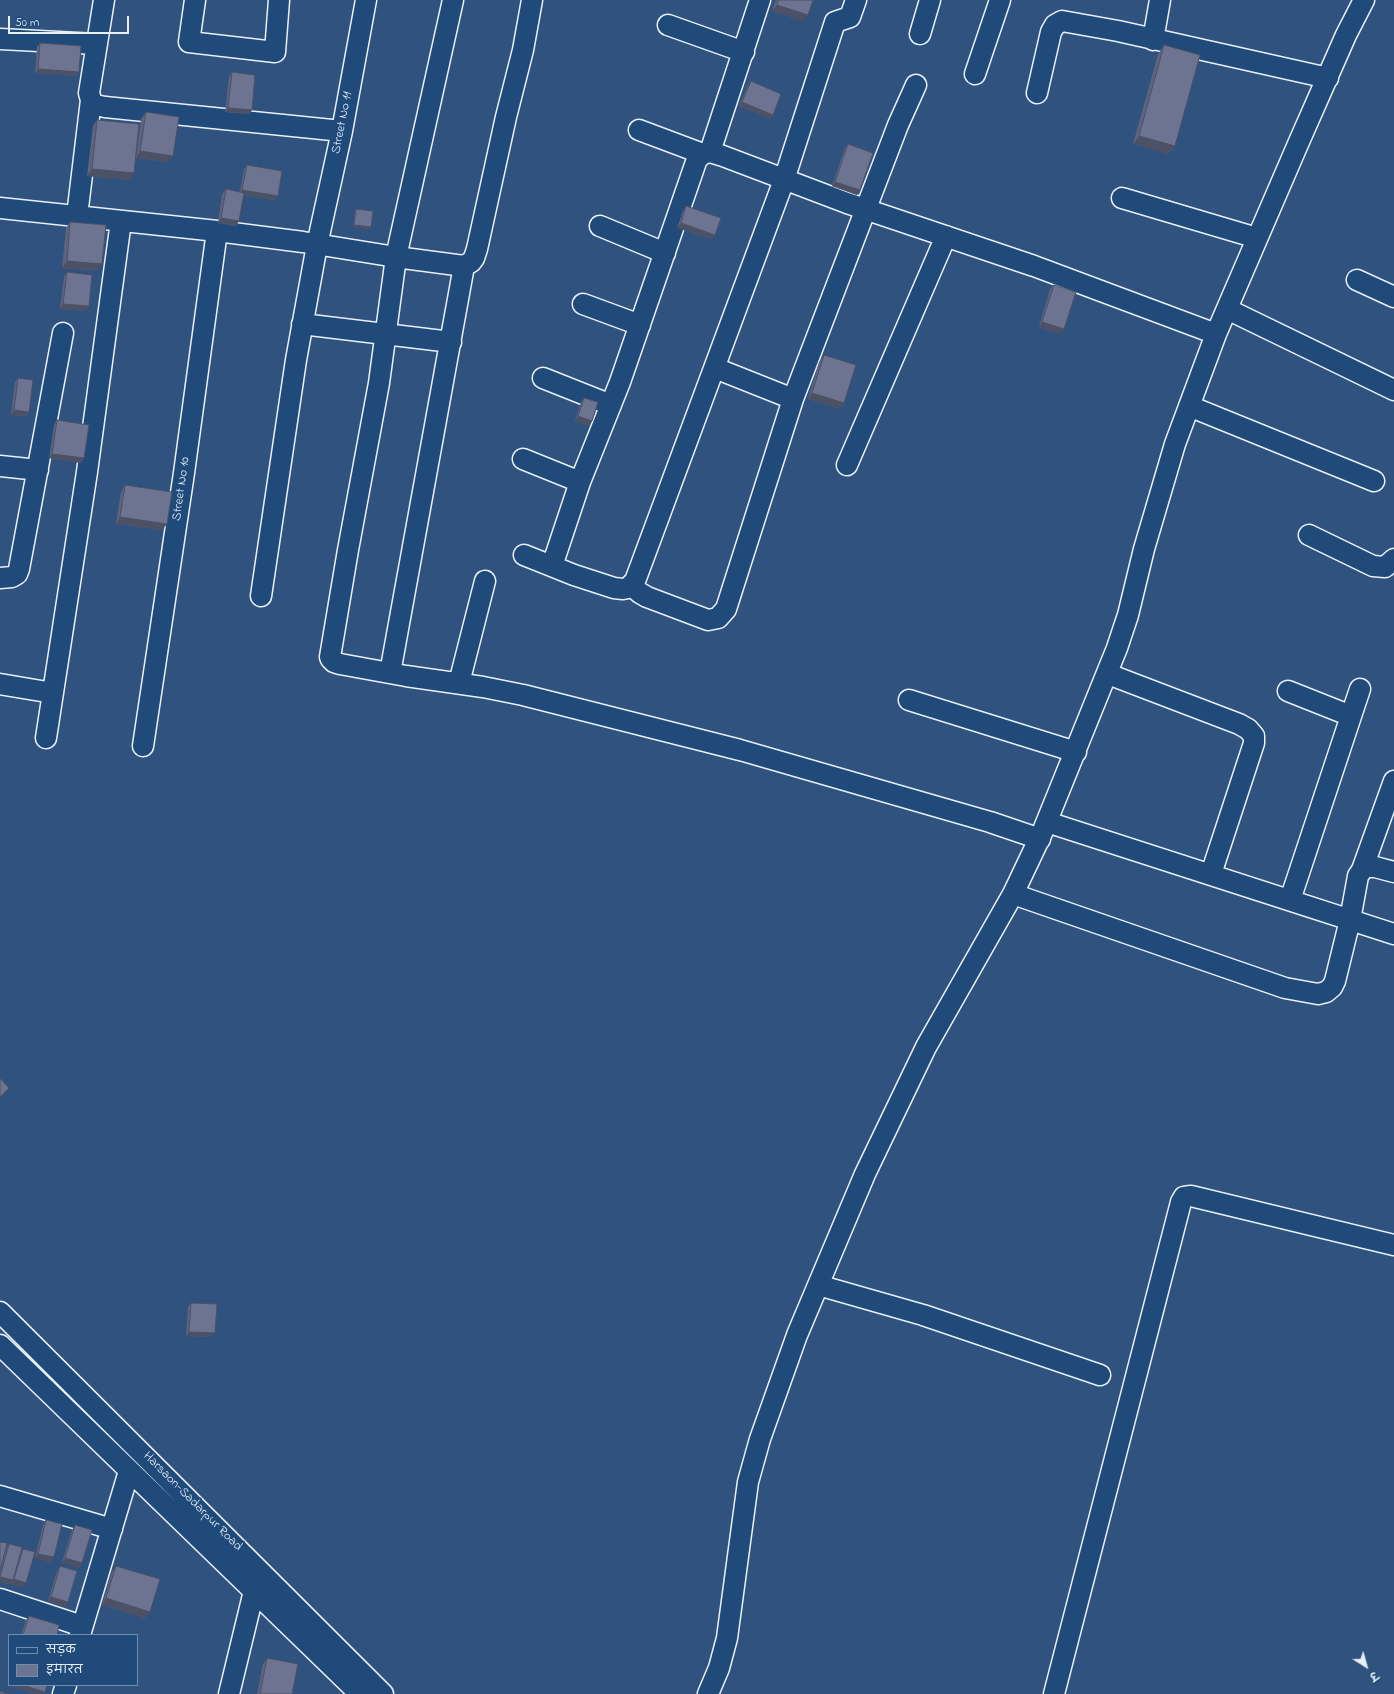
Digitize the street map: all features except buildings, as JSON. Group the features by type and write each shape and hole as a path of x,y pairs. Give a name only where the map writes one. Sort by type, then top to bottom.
{"street":[{"path":"104,0 88,93 95,105 342,131"},
{"path":"195,0 189,42 275,52 279,0"},
{"name":"Street No 11","path":"261,596 302,324 317,245 342,131 366,0"},
{"path":"453,0 396,257 376,397 330,657 334,662 522,695 740,750 990,822 1043,830 1211,874 1394,934"},
{"path":"0,208 217,231 464,266 471,262 477,249 506,117 523,50 532,0"},
{"path":"552,566 580,482 611,405 640,326 697,160 707,153 744,52 760,0"},
{"path":"524,555 614,588 623,589 632,586 638,574 784,180 835,22 850,17 856,0"},
{"path":"920,34 930,0"},
{"path":"975,74 1000,0"},
{"path":"1153,40 1160,0"},
{"path":"708,1694 719,1668 727,1638 748,1482 760,1439 797,1335 865,1174 926,1047 1013,894 1043,830 1108,674 1128,615 1144,549 1175,444 1216,334 1257,238 1364,0"},
{"path":"1037,93 1051,32 1055,24 1062,21 1068,21 1328,78"},
{"path":"668,25 744,52"},
{"path":"0,39 96,44"},
{"path":"632,586 647,597 708,620 718,618 722,615 726,608 793,399 898,124 916,85"},
{"path":"77,216 91,100"},
{"path":"639,130 1034,266 1216,334"},
{"path":"1122,198 1257,238"},
{"path":"46,738 87,472 121,221"},
{"path":"600,226 665,253"},
{"name":"Street No 10","path":"143,746 184,473 217,231"},
{"path":"848,464 946,236"},
{"path":"390,673 464,266"},
{"path":"1357,280 1394,297"},
{"path":"582,304 640,326"},
{"path":"1227,309 1394,390"},
{"path":"302,324 451,342"},
{"path":"0,578 12,577 17,574 19,570 64,333"},
{"path":"715,368 793,399"},
{"path":"543,378 611,405"},
{"path":"1189,406 1374,480"},
{"path":"523,459 580,482"},
{"path":"0,466 38,470"},
{"path":"1309,535 1380,568 1385,567 1394,559"},
{"path":"459,683 485,581"},
{"path":"1108,674 1239,724 1248,729 1254,736 1254,743 1211,874"},
{"path":"0,684 53,692"},
{"path":"1290,900 1360,689"},
{"path":"1288,691 1351,716"},
{"path":"909,700 1076,752"},
{"path":"1013,894 1285,988 1318,994 1326,992 1332,987 1335,981 1350,920 1358,876 1362,870 1394,781"},
{"path":"1362,870 1367,867 1375,867 1394,872"},
{"path":"1054,1694 1181,1202 1184,1197 1191,1196 1394,1245"},
{"path":"818,1285 923,1315 1100,1375"},
{"name":"Harsaon-Sadarpur Road","path":"0,1312 383,1694"},
{"name":"Harsaon-Sadarpur Road","path":"0,1345 360,1694"},
{"path":"0,1599 81,1630 130,1471"},
{"path":"0,1496 112,1529"},
{"path":"229,1694 254,1591"}]}
